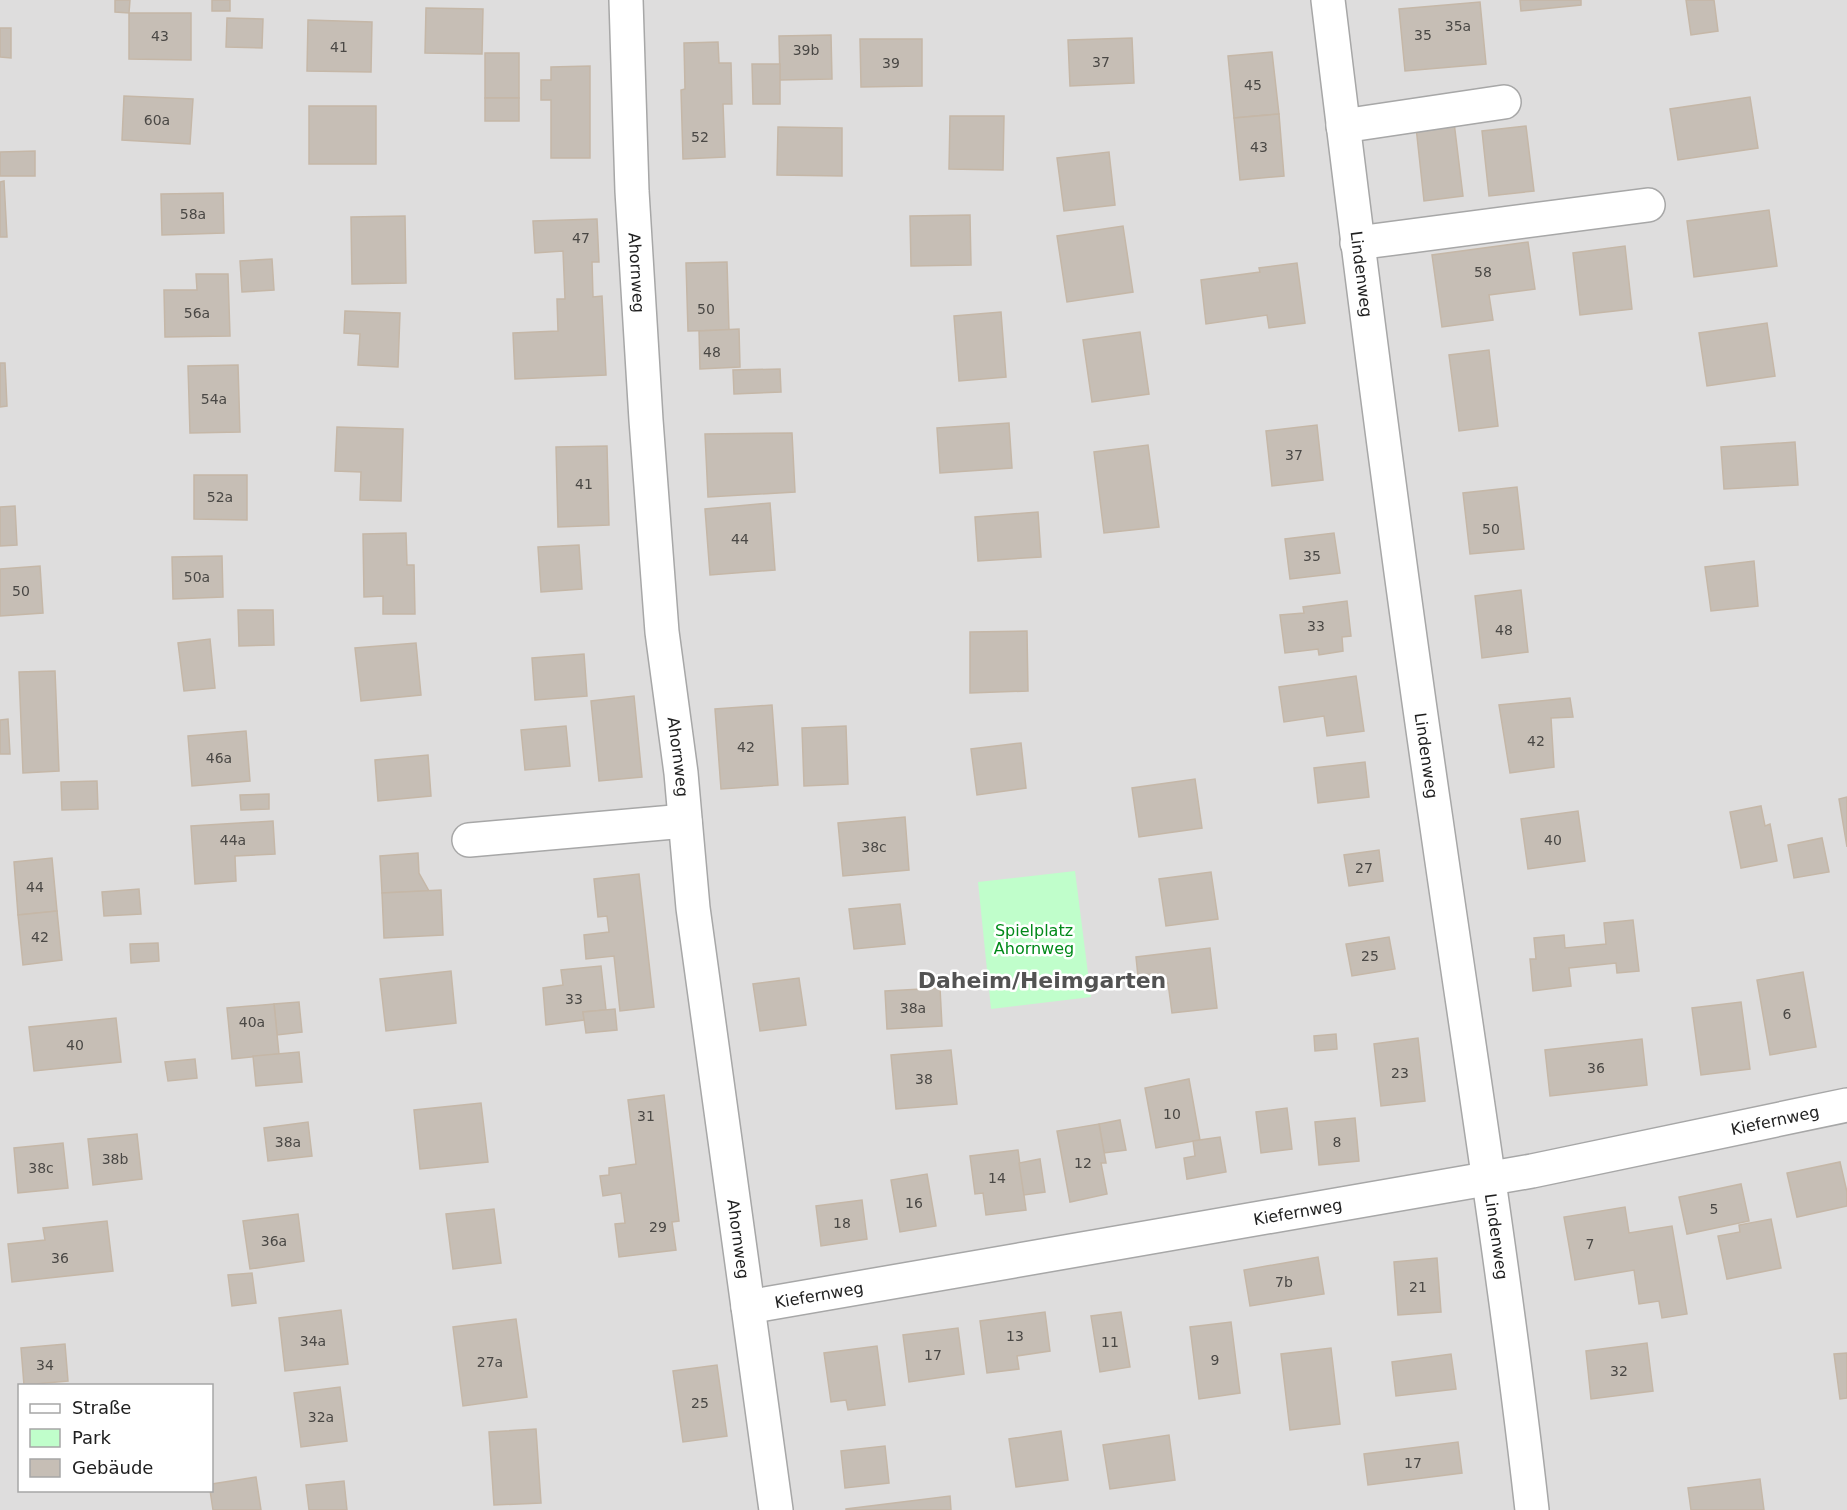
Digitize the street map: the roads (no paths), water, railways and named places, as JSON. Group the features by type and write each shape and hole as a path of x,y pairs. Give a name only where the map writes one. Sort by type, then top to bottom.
{"street":[{"name":"Ahornweg","path":"626,0 632,191 645,412 662,632 700,966 776,1510"},
{"name":"Lindenweg","path":"1328,0 1342,126 1436,817 1489,1179 1532,1510"},
{"path":"1342,126 1504,102"},
{"path":"1358,243 1648,206"},
{"path":"470,840 685,821"},
{"name":"Kiefernweg","path":"748,1307 1489,1179 1847,1105"}],"district":[{"name":"Daheim/Heimgarten","path":"1042,980"}],"park label":[{"name":"Spielplatz Ahornweg","path":"1034,939"}]}
